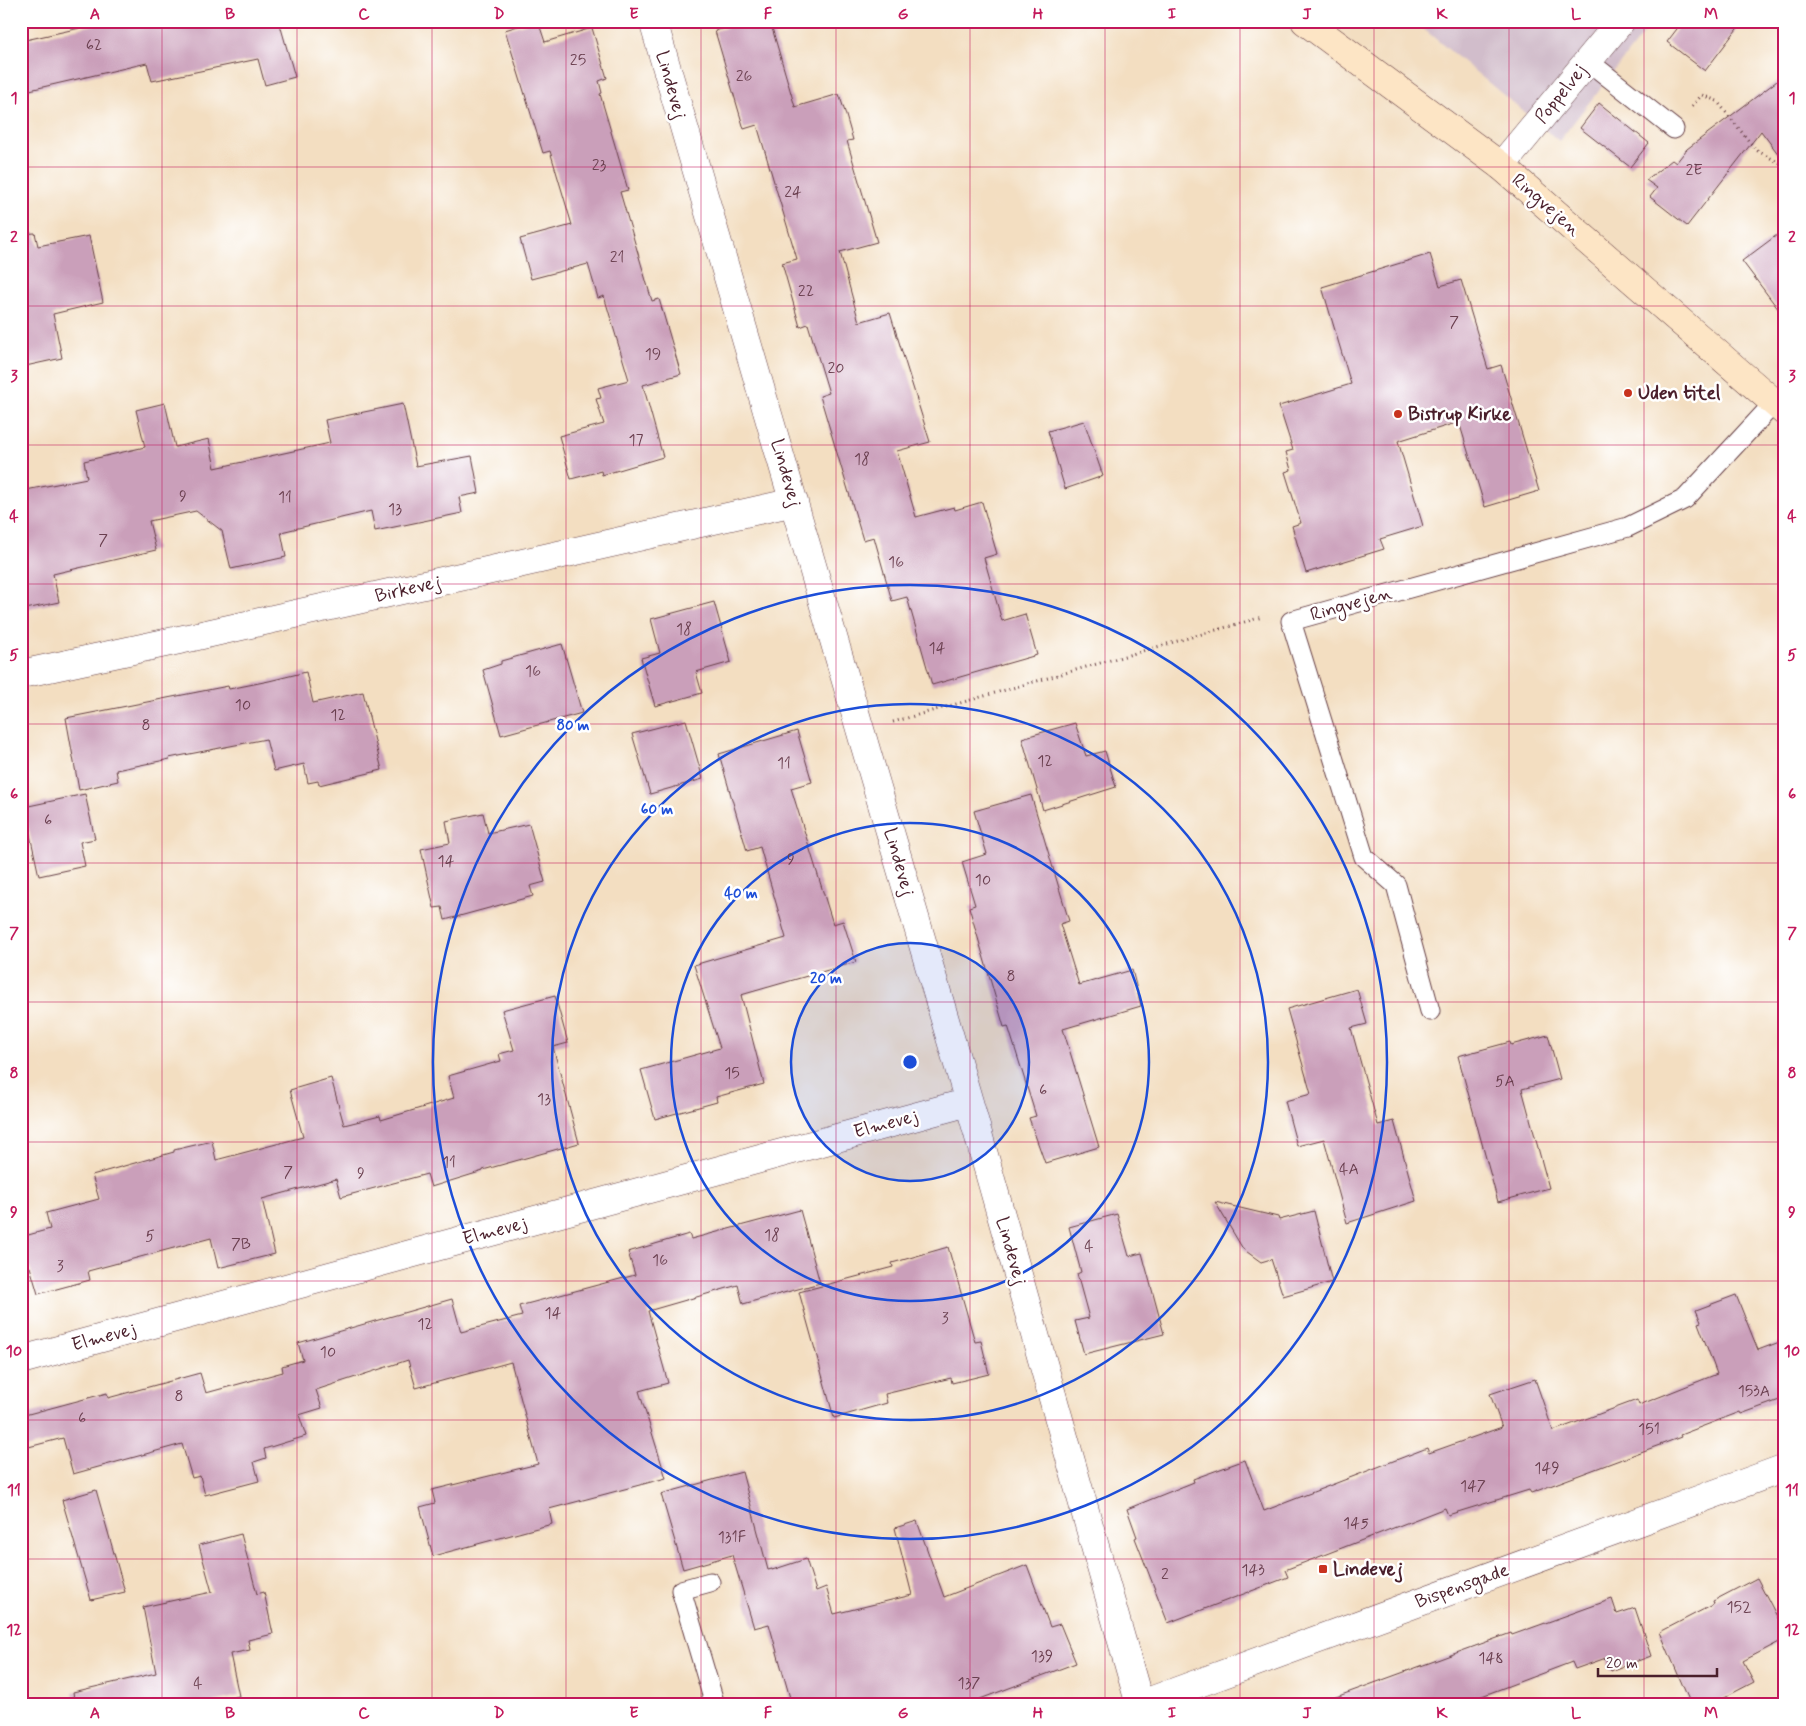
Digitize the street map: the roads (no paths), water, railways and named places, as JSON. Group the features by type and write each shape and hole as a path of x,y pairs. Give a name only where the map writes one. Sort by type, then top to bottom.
{"main road":[{"name":"Ringvejen","path":"1306,21 1501,166 1780,407"}],"street":[{"name":"Lindevej","path":"653,21 969,1102 1140,1705"},
{"name":"Poppelvej","path":"1501,166 1620,21"},
{"name":"Birkevej","path":"21,674 794,502"},
{"name":"Elmevej","path":"21,1360 969,1102"},
{"name":"Bispensgade","path":"1140,1705 1785,1468"}],"lane":[{"path":"1588,61 1674,129"},
{"name":"Ringvejen","path":"1430,1011 1396,885 1364,857 1291,621 1628,527 1685,499 1780,407"},
{"path":"710,1582 681,1590 715,1705"}],"place":[{"name":"Uden titel","path":"1628,393"},
{"name":"Bistrup Kirke","path":"1398,414"},
{"name":"Lindevej","path":"1323,1569"}]}
